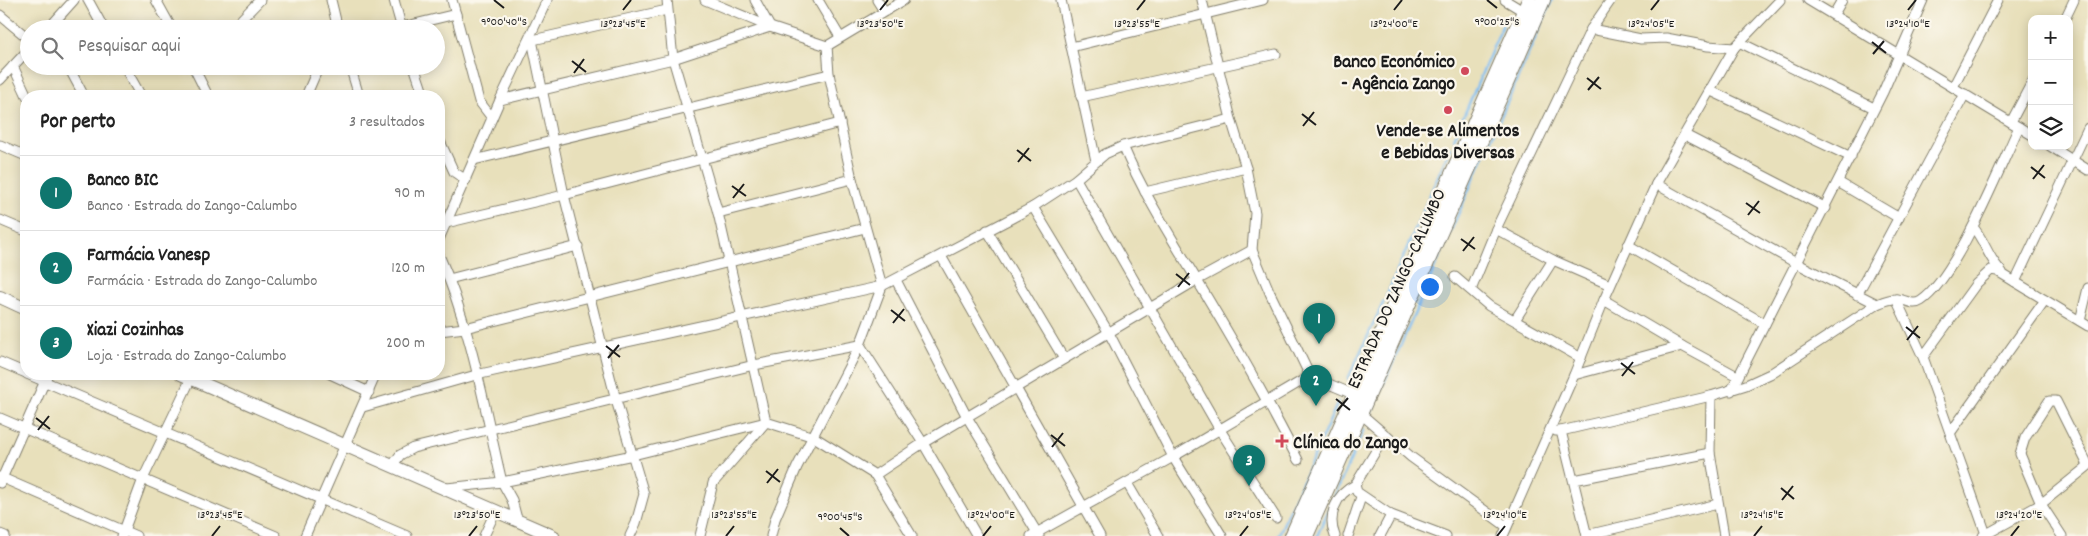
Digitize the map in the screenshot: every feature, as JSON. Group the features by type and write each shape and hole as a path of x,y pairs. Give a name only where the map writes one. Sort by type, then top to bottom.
{"main road":[{"name":"ESTRADA DO ZANGO-CALUMBO","path":"1306,536 1543,0"},
{"name":"ESTRADA DO ZANGO-CALUMBO","path":"1292,536 1526,6"}],"street":[{"path":"56,20 74,0"},
{"path":"88,0 99,20"},
{"path":"156,0 167,20"},
{"path":"241,20 260,0"},
{"path":"331,0 336,20"},
{"path":"394,0 398,20"},
{"path":"452,0 479,101 492,118"},
{"path":"446,223 500,100 547,0"},
{"path":"667,0 673,59 718,213 766,422"},
{"path":"705,0 770,27 827,46"},
{"path":"755,0 770,27"},
{"path":"818,0 840,37"},
{"path":"877,0 884,11"},
{"path":"827,46 904,0"},
{"path":"1061,0 1096,161"},
{"path":"1202,0 1220,66 1231,119 1246,168 1255,213 1252,250 1270,293 1310,376 1355,395"},
{"path":"1071,47 1206,16 1263,0"},
{"path":"1505,0 1526,6"},
{"path":"1471,290 1496,229 1591,29 1611,0"},
{"path":"1502,536 1574,376 1610,285 1656,184 1738,46 1780,0"},
{"path":"1808,0 2028,132"},
{"path":"1834,14 1842,0"},
{"path":"1732,391 1737,376 1826,208 1900,55 1923,0"},
{"path":"1953,87 1998,0"},
{"path":"2067,15 2074,0"},
{"path":"529,41 667,10"},
{"path":"432,20 456,14"},
{"path":"0,16 20,32"},
{"path":"500,100 673,59 770,27"},
{"path":"1591,29 1642,39 1666,38 1708,46 1738,46 1874,108"},
{"path":"529,41 554,142 564,196 616,400 644,494 636,523 630,536"},
{"path":"771,536 775,519 797,467 860,345 882,286 852,179 829,74 827,46"},
{"path":"1081,97 1276,54"},
{"path":"0,80 20,59"},
{"path":"13,66 25,90"},
{"path":"474,160 554,142 686,107 829,74"},
{"path":"73,75 81,90"},
{"path":"129,75 138,90"},
{"path":"198,75 205,90"},
{"path":"309,90 315,75"},
{"path":"353,75 358,90"},
{"path":"417,75 422,90"},
{"path":"1711,91 1851,156"},
{"path":"1549,432 1561,431 1732,391 1770,374 1877,304 1896,298 1914,304 1929,294 1938,285 1973,227 2028,92"},
{"path":"1857,295 1965,94"},
{"path":"363,407 476,374 882,286 1033,207 1076,179 1105,154 1123,146 1231,119"},
{"path":"446,223 564,196 840,123"},
{"path":"2011,279 2088,128"},
{"path":"1685,135 1826,208"},
{"path":"0,145 20,153"},
{"path":"1123,146 1145,192 1267,400 1298,460"},
{"path":"2056,150 2088,170"},
{"path":"445,152 454,172 466,180"},
{"path":"1145,192 1246,168"},
{"path":"718,213 852,179"},
{"path":"1076,179 1220,430 1276,518"},
{"path":"1838,182 1899,218"},
{"path":"1656,184 1796,262 1877,304"},
{"path":"1033,207 1109,333 1173,457 1222,536"},
{"path":"0,220 20,228"},
{"path":"1973,227 1996,266 2011,279"},
{"path":"445,330 465,328 865,228"},
{"path":"1496,229 1553,260 1610,285"},
{"path":"987,230 1064,359"},
{"path":"1628,245 1765,324"},
{"path":"449,279 578,246"},
{"path":"874,475 923,443 1064,359 1197,280 1252,250"},
{"path":"941,256 1100,536"},
{"path":"1515,320 1553,260"},
{"path":"445,269 465,328 502,482 512,500 517,519"},
{"path":"1923,357 1982,276 1991,270 1997,270 2088,326"},
{"path":"1456,278 1489,306 1581,358"},
{"path":"896,280 967,417 1036,535 1083,506 1220,430 1267,400 1310,376"},
{"path":"2080,321 2088,288"},
{"path":"0,297 20,306"},
{"path":"1896,298 1923,357 1951,432 1984,535 2041,504 2088,466 2056,401 2048,401 2025,438 2020,454 2041,504 2062,536"},
{"path":"1604,300 1737,376"},
{"path":"1951,432 2044,300"},
{"path":"392,466 400,455 413,448 754,365 860,345"},
{"path":"860,345 923,443 977,536"},
{"path":"1574,376 1682,346"},
{"path":"0,362 20,371"},
{"path":"46,380 1,480 123,533 136,536"},
{"path":"51,380 406,536"},
{"path":"123,533 143,479 166,432 187,380"},
{"path":"200,380 345,447 446,488 553,536"},
{"path":"343,380 369,392"},
{"path":"305,536 374,380"},
{"path":"1711,396 1710,453 1724,536"},
{"path":"1360,413 1385,436 1506,526"},
{"path":"0,418 276,536"},
{"path":"700,536 714,483 766,422"},
{"path":"446,488 502,482 633,455 766,422 814,437 874,475 912,536"},
{"path":"1561,431 1587,536 1718,504"},
{"path":"1335,536 1331,524 1332,513 1340,495 1354,484 1385,436"},
{"path":"1574,480 1710,453"},
{"path":"1127,482 1158,536"},
{"path":"1354,484 1356,492 1361,497 1391,515 1446,536"},
{"path":"1348,536 1361,497"},
{"path":"484,536 496,510"},
{"path":"1380,536 1391,515"},
{"path":"1998,527 2003,536"},
{"path":"0,534 5,536"}],"waterway":[{"path":"1371,413 1552,0"},
{"path":"1454,139 1503,24"},
{"path":"1386,297 1450,148"},
{"path":"1348,379 1384,301"},
{"path":"1278,536 1338,402"},
{"path":"1317,536 1364,429"}],"place":[{"name":"Banco Económico - Agência Zango","path":"1465,71"},
{"name":"Vende-se Alimentos e Bebidas Diversas","path":"1448,110"},
{"name":"Banco BIC","path":"1319,344"},
{"name":"Farmácia Vanesp","path":"1316,406"},
{"name":"Clínica do Zango","path":"1282,441"},
{"name":"Xiazi Cozinhas","path":"1249,486"}]}
